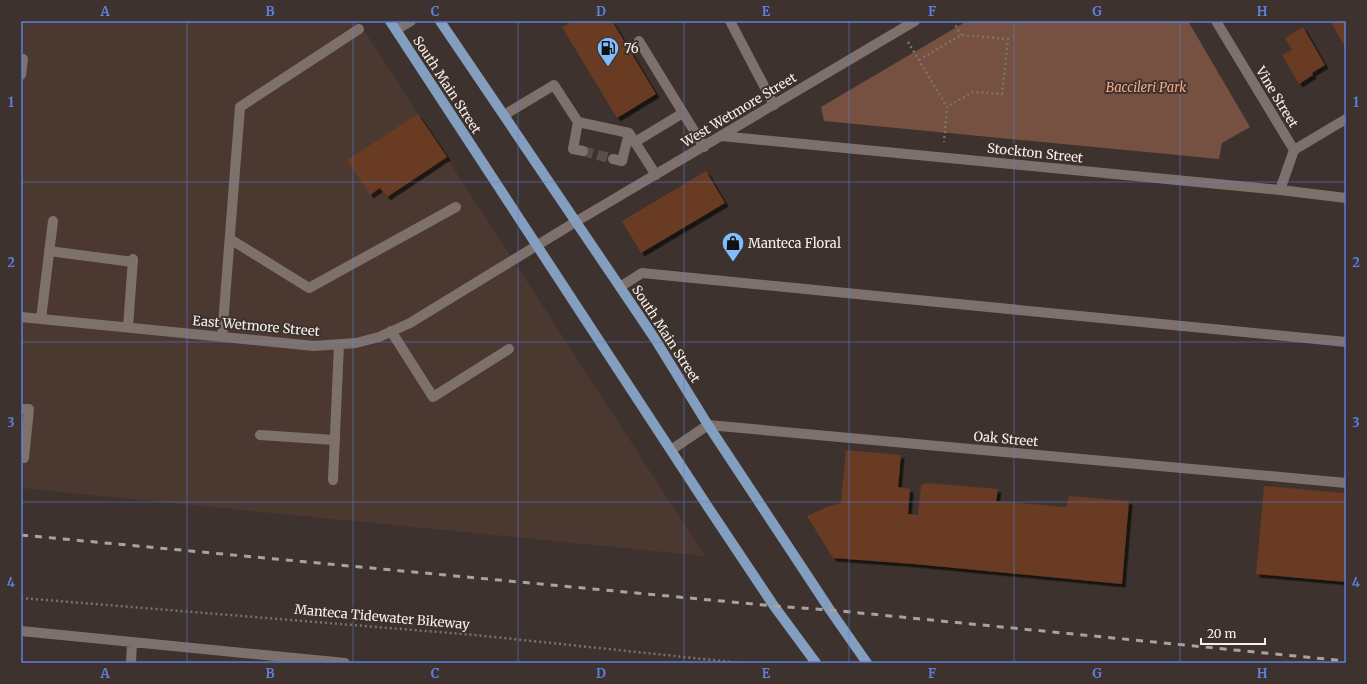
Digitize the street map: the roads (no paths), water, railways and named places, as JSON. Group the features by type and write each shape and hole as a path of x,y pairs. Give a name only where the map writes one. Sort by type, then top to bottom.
{"main road":[{"name":"South Main Street","path":"440,21 577,221 655,339 708,425 830,610 867,663"},
{"name":"South Main Street","path":"393,25 536,246 774,606 816,663"}],"street":[{"path":"393,25 411,21"},
{"path":"730,21 774,105"},
{"name":"West Wetmore Street","path":"577,221 915,21"},
{"name":"Vine Street","path":"1216,21 1294,150"},
{"path":"222,337 240,106 359,29"},
{"path":"639,41 704,146"},
{"path":"21,59 23,59 21,75"},
{"path":"504,115 554,85 578,122 573,149 583,151"},
{"path":"635,142 683,113"},
{"path":"1280,190 1294,150 1346,119"},
{"path":"578,122 629,134 656,175"},
{"path":"613,159 622,161 629,134"},
{"name":"Stockton Street","path":"721,136 1280,190 1346,198"},
{"path":"230,239 309,288 456,206"},
{"name":"East Wetmore Street","path":"21,316 314,346 356,343 379,337 410,323 577,221"},
{"path":"41,319 53,222"},
{"path":"49,251 133,261 128,327"},
{"path":"620,287 642,273 1346,342"},
{"path":"391,331 433,397 509,349"},
{"path":"333,480 338,344"},
{"path":"21,409 29,409 24,458"},
{"path":"671,450 708,425"},
{"name":"Oak Street","path":"708,425 1346,483"},
{"path":"260,436 335,440"},
{"path":"21,631 345,663"},
{"path":"131,663 132,642"}],"tunnel":[{"path":"583,151 613,159"}],"railway":[{"path":"21,535 830,610 1346,661"}],"place":[{"name":"76","path":"608,68"},
{"name":"Manteca Floral","path":"733,262"}],"park label":[{"name":"Baccileri Park","path":"1146,87"}]}
